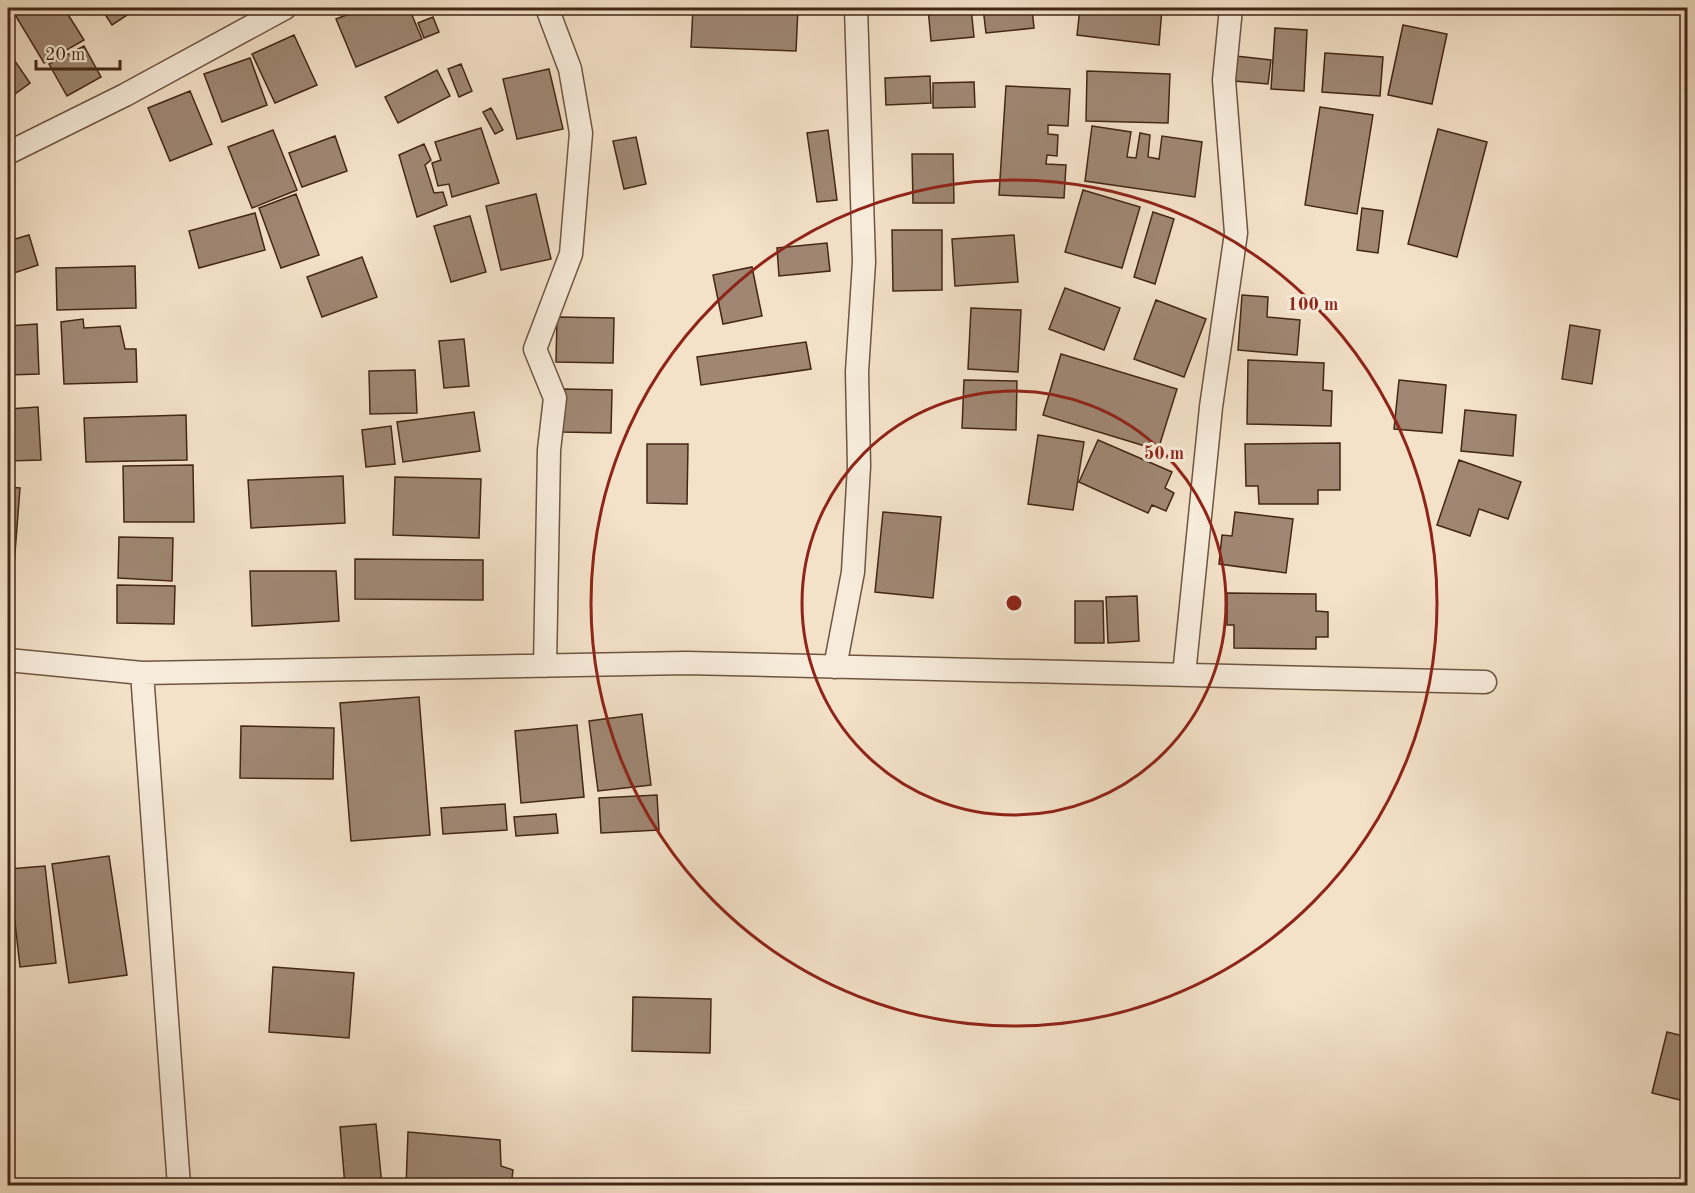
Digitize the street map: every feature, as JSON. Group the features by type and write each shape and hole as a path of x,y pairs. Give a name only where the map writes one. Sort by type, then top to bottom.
{"street":[{"path":"8,153 125,95 285,8"},
{"path":"545,666 549,450 555,398 535,349 571,254 581,133 570,69 547,8"},
{"path":"835,667 854,572 859,466 857,372 864,262 856,8"},
{"path":"1184,675 1211,407 1236,233 1224,80 1231,8"},
{"path":"8,660 142,673 686,663 1485,682"},
{"path":"142,673 179,1185"}],"building":[{"path":"11,8 64,8 84,40 44,63"},
{"path":"101,8 138,8 112,25"},
{"path":"365,8 409,8 422,39 356,67 336,19"},
{"path":"693,8 798,8 796,51 691,47"},
{"path":"928,8 971,8 974,37 931,41"},
{"path":"983,8 1032,8 1034,28 986,33"},
{"path":"1080,8 1162,8 1159,45 1077,35"},
{"path":"433,17 439,32 424,38 418,23"},
{"path":"1403,25 1447,34 1432,104 1388,95"},
{"path":"1275,28 1307,30 1304,91 1271,89"},
{"path":"294,35 317,85 275,103 252,54"},
{"path":"84,46 101,77 67,96 49,64"},
{"path":"8,51 30,83 8,99"},
{"path":"1325,53 1383,57 1380,96 1322,92"},
{"path":"1236,56 1271,60 1268,84 1234,81"},
{"path":"250,58 267,105 222,122 204,74"},
{"path":"461,64 472,91 459,97 448,69"},
{"path":"549,69 563,129 517,139 503,79"},
{"path":"437,70 450,96 398,123 385,97"},
{"path":"1087,71 1170,74 1168,123 1086,121"},
{"path":"930,76 931,103 886,105 885,78"},
{"path":"974,82 975,107 933,108 933,83"},
{"path":"1006,86 1070,89 1068,126 1048,125 1048,134 1058,135 1057,156 1047,155 1046,164 1066,165 1064,198 999,195"},
{"path":"190,91 212,144 170,161 148,108"},
{"path":"1320,107 1373,115 1357,214 1305,205"},
{"path":"491,108 503,130 495,134 483,112"},
{"path":"1092,126 1131,132 1127,157 1136,158 1140,133 1150,135 1148,157 1159,159 1162,136 1202,142 1195,197 1085,181"},
{"path":"481,128 499,183 452,197 449,184 438,186 432,163 441,160 435,142"},
{"path":"1438,129 1487,142 1457,257 1408,244"},
{"path":"273,130 297,190 252,208 228,147"},
{"path":"828,130 837,200 817,202 807,133"},
{"path":"335,136 347,171 302,187 289,153"},
{"path":"636,137 646,184 624,189 613,141"},
{"path":"424,144 431,160 425,165 434,193 443,192 447,205 417,217 399,155"},
{"path":"912,154 953,154 954,203 913,203"},
{"path":"1083,190 1140,207 1122,268 1065,252"},
{"path":"296,194 319,255 281,268 259,208"},
{"path":"536,194 551,259 501,270 486,206"},
{"path":"1362,208 1383,211 1378,253 1357,250"},
{"path":"1153,212 1174,219 1155,284 1134,277"},
{"path":"255,213 265,250 199,268 189,231"},
{"path":"470,216 486,272 451,282 434,226"},
{"path":"892,230 942,230 942,290 893,291"},
{"path":"29,235 38,265 8,275 8,241"},
{"path":"1014,235 1018,282 955,286 952,239"},
{"path":"827,243 830,271 779,276 777,248"},
{"path":"362,257 377,297 322,317 307,277"},
{"path":"135,266 136,308 57,310 56,268"},
{"path":"752,267 762,316 723,324 713,275"},
{"path":"1065,288 1120,308 1104,350 1049,329"},
{"path":"1242,295 1268,297 1267,317 1300,320 1297,355 1238,350"},
{"path":"1156,300 1206,319 1184,377 1134,359"},
{"path":"971,308 1021,310 1018,372 968,369"},
{"path":"557,317 614,318 613,363 556,362"},
{"path":"83,319 84,328 120,326 125,349 136,349 137,382 64,384 61,322"},
{"path":"37,324 39,374 8,375 8,326"},
{"path":"1570,325 1600,330 1592,384 1562,379"},
{"path":"464,339 469,386 444,388 439,341"},
{"path":"806,342 811,369 701,385 697,357"},
{"path":"1061,354 1177,389 1158,450 1043,415"},
{"path":"1248,360 1324,363 1323,390 1332,391 1331,426 1247,424"},
{"path":"415,370 417,413 370,414 369,371"},
{"path":"964,380 1017,381 1016,430 962,428"},
{"path":"1399,380 1446,385 1442,433 1394,429"},
{"path":"564,389 612,390 611,433 563,432"},
{"path":"38,407 41,460 8,461 8,409"},
{"path":"1465,410 1516,415 1513,456 1461,451"},
{"path":"474,412 480,451 403,462 397,422"},
{"path":"186,415 187,460 86,462 84,418"},
{"path":"391,426 395,464 366,467 362,430"},
{"path":"1038,435 1084,442 1073,510 1028,504"},
{"path":"1098,440 1172,472 1165,488 1174,493 1166,511 1152,505 1148,513 1079,482"},
{"path":"1340,443 1340,490 1318,490 1318,504 1259,504 1258,486 1246,486 1245,444"},
{"path":"647,444 688,444 687,504 647,503"},
{"path":"1459,460 1521,482 1508,519 1479,509 1470,536 1437,525"},
{"path":"193,465 194,522 124,522 123,466"},
{"path":"343,476 345,523 251,528 248,480"},
{"path":"395,477 481,479 479,538 393,535"},
{"path":"8,487 20,488 12,592 8,591"},
{"path":"883,512 941,517 933,598 875,592"},
{"path":"1235,512 1293,519 1286,573 1219,564 1222,535 1232,536"},
{"path":"119,537 173,538 172,581 118,578"},
{"path":"355,559 483,560 483,600 355,599"},
{"path":"250,571 336,571 339,621 252,626"},
{"path":"117,585 175,586 174,624 117,623"},
{"path":"1227,593 1316,594 1316,611 1328,612 1328,637 1316,637 1316,649 1234,648 1234,625 1227,625"},
{"path":"1137,596 1139,641 1108,643 1106,597"},
{"path":"1075,601 1103,601 1104,643 1075,643"},
{"path":"419,697 430,835 351,841 340,703"},
{"path":"642,714 651,785 598,791 589,721"},
{"path":"577,725 584,797 521,803 515,731"},
{"path":"241,726 334,728 333,779 240,778"},
{"path":"657,795 659,830 601,833 599,798"},
{"path":"505,804 507,830 443,834 441,808"},
{"path":"556,814 558,833 516,836 514,817"},
{"path":"109,856 127,975 69,983 52,864"},
{"path":"45,866 56,963 20,967 9,869"},
{"path":"1688,952 1688,1011 1682,1011"},
{"path":"8,964 13,994 8,995"},
{"path":"273,967 354,973 349,1038 269,1032"},
{"path":"633,997 711,999 710,1053 632,1051"},
{"path":"1667,1032 1688,1037 1688,1102 1652,1093"},
{"path":"376,1124 382,1186 345,1186 340,1127"},
{"path":"408,1132 500,1140 501,1166 513,1170 511,1186 406,1186"}]}
